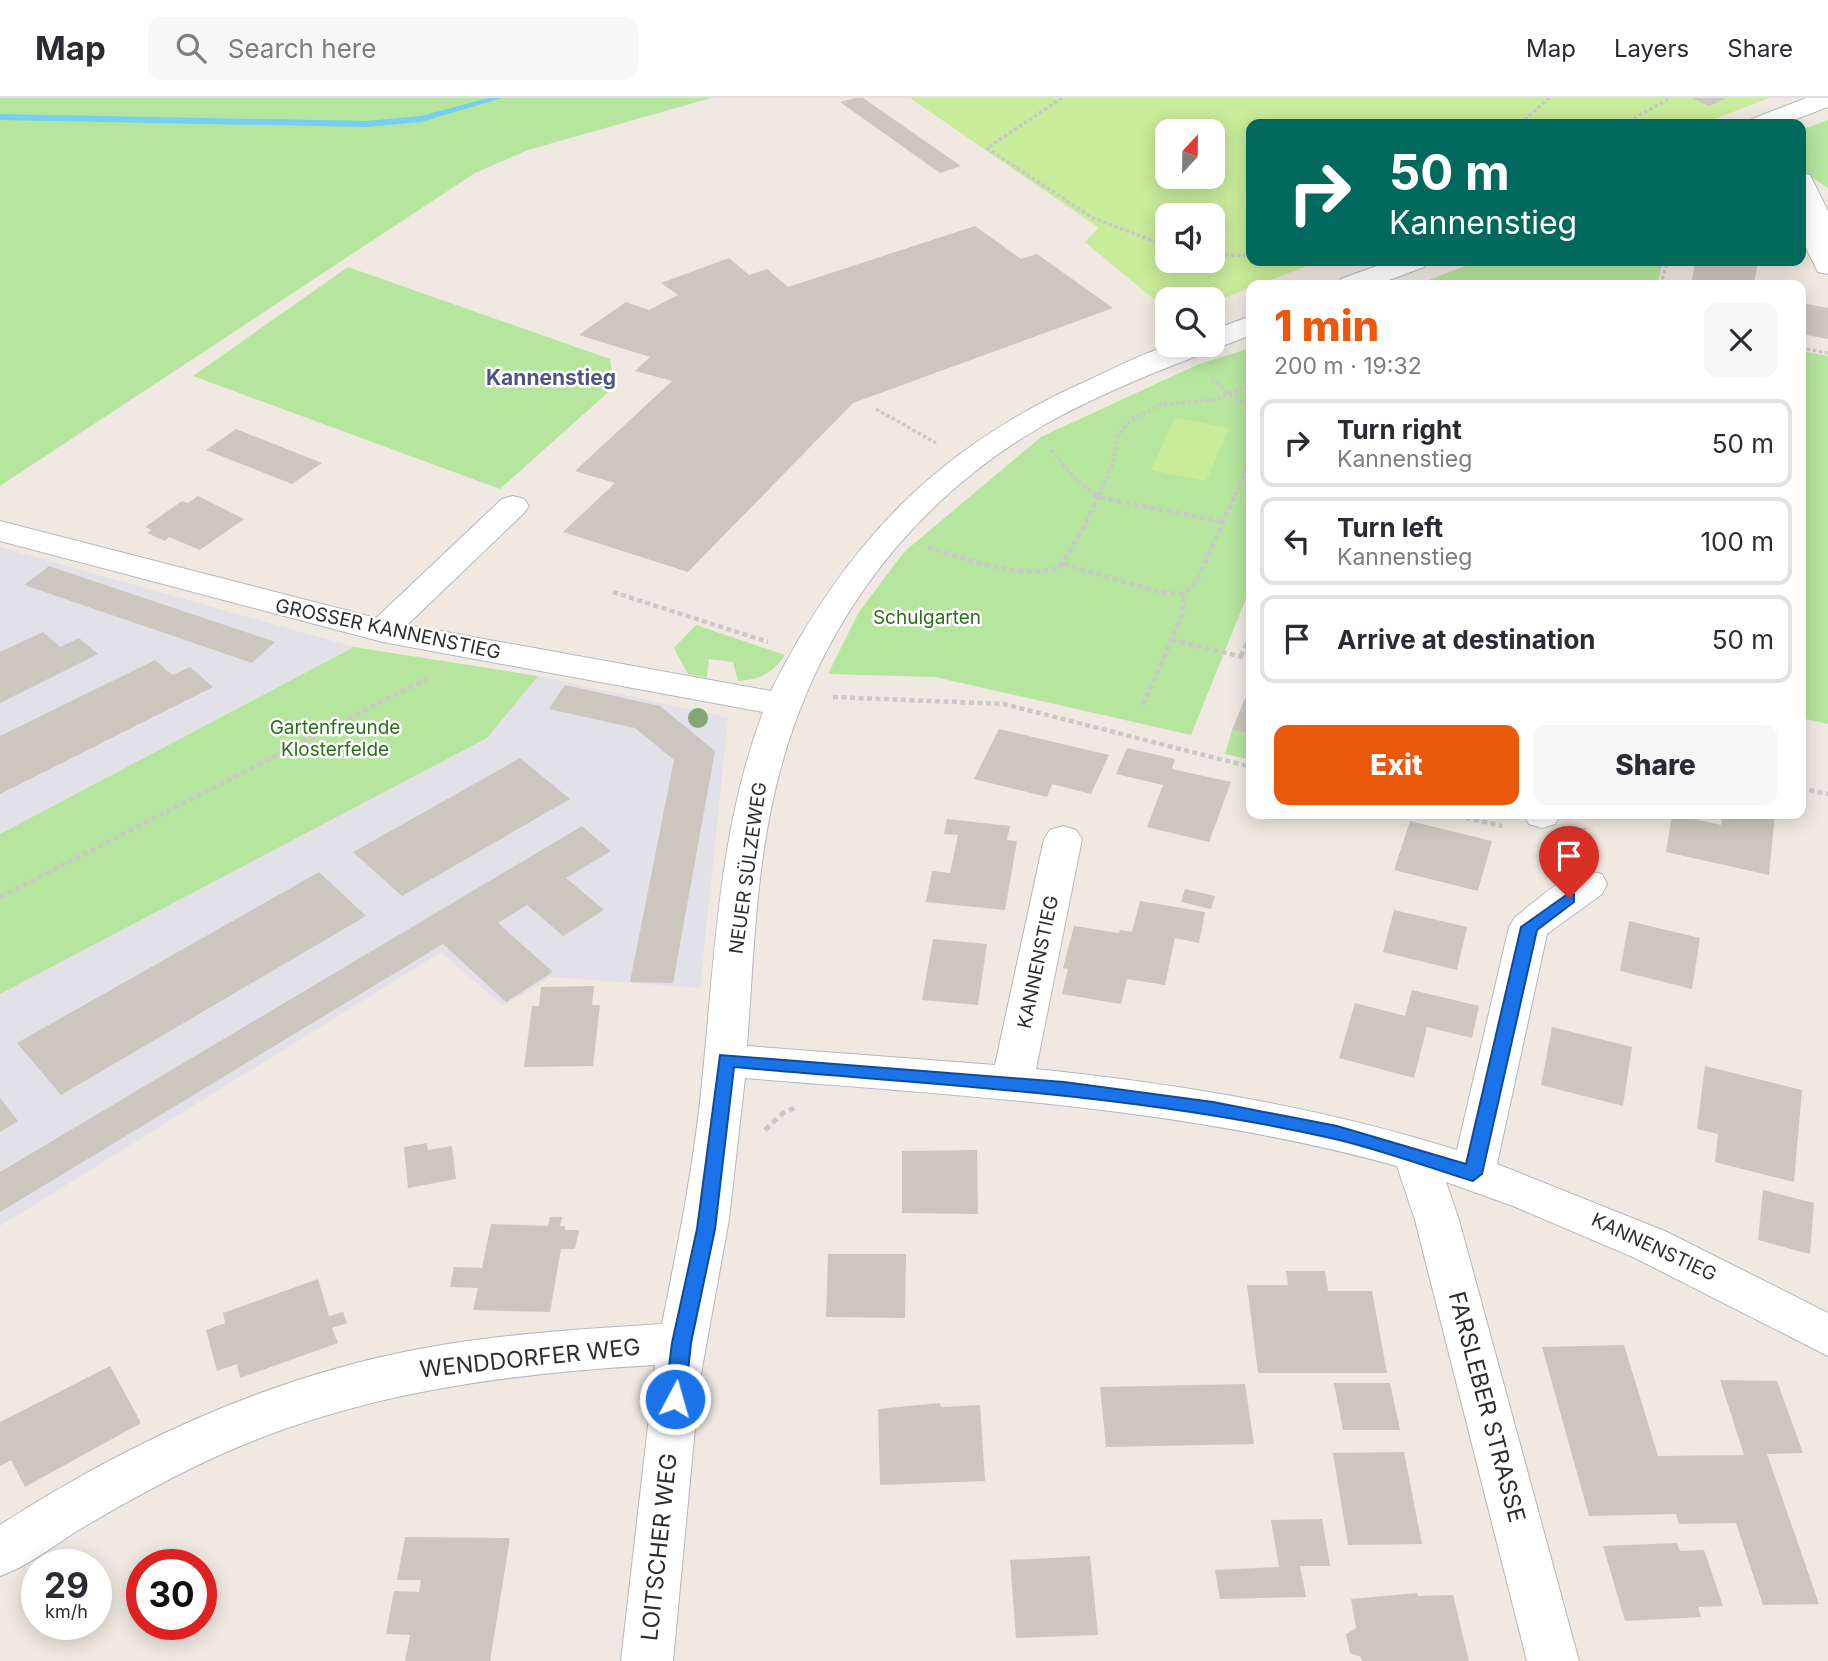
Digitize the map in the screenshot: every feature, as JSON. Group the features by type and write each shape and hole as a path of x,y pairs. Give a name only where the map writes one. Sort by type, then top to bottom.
{"street":[{"path":"1774,119 1828,99"},
{"path":"1806,185 1817,194 1826,210 1823,256 1828,266"},
{"path":"1365,280 1401,266"},
{"name":"NEUER SÜLZEWEG","path":"1225,335 1246,327"},
{"name":"NEUER SÜLZEWEG","path":"727,1060 752,811 765,753 781,704 837,597 888,536 971,462 1029,421 1074,398 1171,357"},
{"path":"383,631 409,602 513,506"},
{"name":"GROSSER KANNENSTIEG","path":"0,531 383,631 781,704"},
{"name":"KANNENSTIEG","path":"1012,1085 1063,838"},
{"path":"1473,1174 1529,927 1588,884"},
{"name":"KANNENSTIEG","path":"727,1060 1112,1095 1227,1111 1337,1133 1415,1155 1579,1212 1654,1246 1828,1336"},
{"name":"LOITSCHER WEG","path":"647,1661 681,1343 706,1229 727,1060"},
{"name":"FARSLEBER STRASSE","path":"1415,1155 1437,1220 1553,1661"},
{"name":"WENDDORFER WEG","path":"0,1553 105,1489 166,1457 248,1420 316,1396 383,1377 482,1359 681,1343"}],"path":[{"path":"1062,98 987,148 1085,217 1155,243"},
{"path":"1526,119 1549,98"},
{"path":"1632,119 1671,98"},
{"path":"1225,255 1246,256"},
{"path":"1806,349 1828,353"},
{"path":"1206,357 1228,394 1246,404"},
{"path":"888,536 1022,571 1051,571 1064,564 1112,466 1118,435 1131,420 1163,404 1208,401 1246,386"},
{"path":"876,409 971,462"},
{"path":"1029,421 1074,478 1098,497 1223,522"},
{"path":"1143,705 1182,615 1184,594 1198,579 1246,473"},
{"path":"1064,564 1159,592 1184,594"},
{"path":"612,592 805,654"},
{"path":"1172,640 1246,658"},
{"path":"1241,656 1246,645"},
{"path":"0,897 448,667 465,647"},
{"path":"781,704 811,695 1004,704 1246,766"},
{"path":"1806,789 1828,794"},
{"path":"760,1142 765,1130 783,1113 808,1103"}],"shaded area":[{"path":"0,547 354,647 0,834"},
{"path":"538,676 728,718 700,988 552,977 503,1006 441,952 0,1226 0,994 487,738"}],"green space":[{"path":"0,98 711,98 528,150 475,173 0,486"},
{"path":"910,98 1769,98 1715,119 1246,119 1246,266 1307,266 1270,280 1246,280 1246,289 1225,297 1225,287 1155,287 1155,300 1085,242 1099,228"},
{"path":"1828,120 1828,188 1806,173 1806,128"},
{"path":"1465,266 1662,266 1658,280 1429,280"},
{"path":"348,267 610,359 614,387 500,489 193,376"},
{"name":"Schulgarten","path":"1246,350 1246,598 1191,735 935,677 828,674 859,612 904,552 1041,437 1199,364"},
{"path":"1806,352 1828,356 1828,724 1806,719"},
{"path":"1175,418 1229,428 1206,481 1151,470"},
{"path":"696,625 785,655 771,671 753,679 738,681 733,662 709,659 707,678 688,674 674,648"},
{"name":"Gartenfreunde Klosterfelde","path":"354,647 538,676 487,738 0,994 0,834"},
{"path":"1232,730 1246,733 1246,759 1225,754"}],"building":[{"path":"863,98 961,166 940,173 840,102"},
{"path":"1692,98 1727,98 1709,106"},
{"path":"975,226 1021,259 1037,254 1113,308 853,403 688,572 563,532 615,483 575,471 672,381 635,371 650,357 579,335 587,329 626,302 649,310 678,295 661,283 729,258 749,275 767,269 788,287"},
{"path":"1694,266 1757,266 1755,280 1692,280"},
{"path":"1806,304 1828,308 1828,339 1806,335"},
{"path":"236,429 322,463 292,484 206,450"},
{"path":"198,496 244,519 200,550 169,537 165,541 147,533 152,530 145,527 182,501 188,503"},
{"path":"49,566 275,642 252,663 24,585"},
{"path":"43,632 60,647 79,638 98,654 0,703 0,652"},
{"path":"155,660 172,675 190,667 213,687 0,794 0,736"},
{"path":"565,685 660,706 715,751 673,983 630,982 674,760 635,728 549,709"},
{"path":"1245,698 1246,698 1246,733 1232,730"},
{"path":"999,729 1109,755 1091,794 1052,784 1047,797 974,779"},
{"path":"1127,748 1175,759 1172,769 1231,782 1209,842 1147,827 1163,785 1116,774"},
{"path":"520,758 570,799 402,896 353,852"},
{"path":"947,819 1010,826 1007,840 1017,841 1005,910 926,902 932,871 950,873 958,835 944,834"},
{"path":"1671,819 1694,819 1721,825 1722,819 1775,819 1769,875 1666,852"},
{"path":"1410,821 1492,841 1478,891 1394,870"},
{"path":"582,826 611,851 566,878 604,910 563,936 527,905 498,923 553,972 506,1002 443,944 0,1212 0,1172"},
{"path":"319,872 366,916 61,1095 17,1043"},
{"path":"1185,889 1215,896 1211,909 1181,902"},
{"path":"1140,901 1205,912 1199,943 1175,938 1165,985 1127,979 1121,1004 1062,994 1068,969 1063,968 1074,926 1119,933 1120,930 1132,932"},
{"path":"1394,910 1467,927 1457,970 1383,952"},
{"path":"1629,921 1700,938 1692,989 1620,971"},
{"path":"933,939 987,944 978,1005 922,1000"},
{"path":"594,986 592,1005 600,1005 593,1066 524,1067 532,1006 539,1006 541,987"},
{"path":"1412,990 1479,1006 1472,1038 1427,1027 1414,1078 1339,1058 1355,1003 1405,1016"},
{"path":"1552,1027 1632,1047 1623,1106 1541,1085"},
{"path":"1705,1066 1802,1090 1794,1182 1715,1162 1718,1134 1697,1129"},
{"path":"0,1098 18,1121 0,1132"},
{"path":"427,1143 428,1150 452,1146 456,1179 408,1188 404,1147"},
{"path":"977,1150 978,1214 902,1213 902,1151"},
{"path":"1763,1190 1814,1203 1810,1254 1758,1240"},
{"path":"550,1217 562,1217 560,1226 565,1226 565,1230 579,1230 575,1249 561,1249 550,1312 473,1310 478,1288 450,1287 454,1267 482,1268 491,1224 548,1226"},
{"path":"828,1254 906,1254 905,1318 826,1317"},
{"path":"1286,1271 1325,1271 1328,1291 1372,1291 1387,1373 1258,1373 1247,1285 1288,1285"},
{"path":"318,1279 329,1316 343,1312 347,1323 332,1328 338,1343 240,1378 237,1364 217,1371 206,1330 225,1323 223,1313"},
{"path":"1624,1345 1658,1456 1744,1455 1720,1380 1777,1381 1803,1453 1767,1454 1819,1604 1763,1605 1736,1523 1679,1524 1676,1514 1589,1516 1542,1347"},
{"path":"110,1366 141,1423 25,1487 11,1460 0,1466 0,1422"},
{"path":"1334,1383 1390,1383 1400,1430 1343,1430"},
{"path":"1245,1384 1254,1444 1106,1447 1100,1387"},
{"path":"940,1403 941,1407 980,1405 985,1481 880,1485 878,1409"},
{"path":"1404,1452 1422,1544 1348,1545 1333,1453"},
{"path":"1322,1519 1330,1566 1300,1566 1306,1597 1220,1599 1215,1570 1279,1567 1271,1520"},
{"path":"405,1537 510,1538 490,1661 405,1661 410,1635 386,1634 394,1591 419,1592 421,1580 397,1580"},
{"path":"1677,1543 1680,1551 1704,1550 1723,1606 1698,1607 1701,1617 1625,1621 1603,1546"},
{"path":"1090,1556 1098,1635 1016,1638 1010,1560"},
{"path":"1417,1593 1418,1596 1453,1595 1469,1661 1362,1661 1361,1657 1350,1653 1346,1634 1356,1628 1351,1599"}],"waterway":[{"path":"0,117 366,124 421,119 498,98"}],"district":[{"name":"Kannenstieg","path":"551,377"}],"route":[{"path":"675,1399 681,1343 706,1229 727,1060 1064,1089 1213,1108 1337,1133 1395,1148 1473,1174 1529,927 1569,898"}]}
